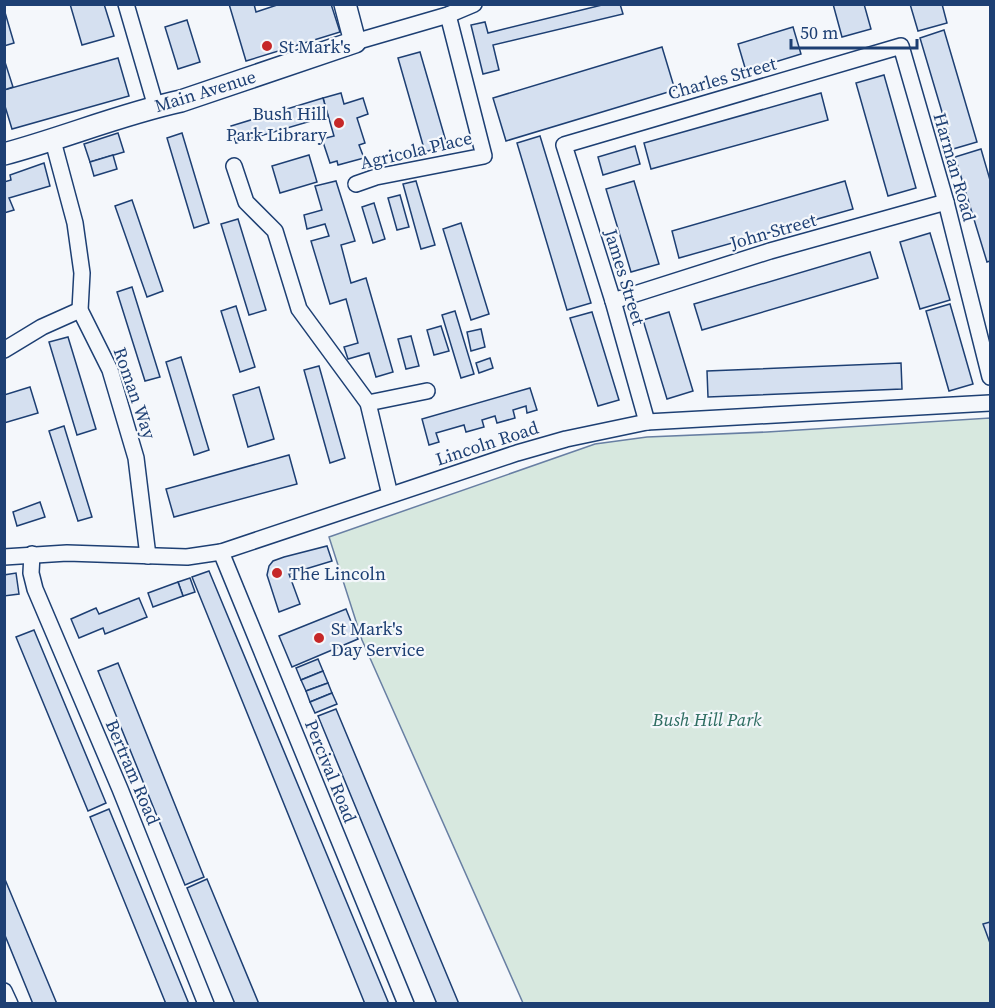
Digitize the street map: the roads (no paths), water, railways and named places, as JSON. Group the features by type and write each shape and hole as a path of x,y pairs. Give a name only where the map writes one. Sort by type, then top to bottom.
{"street":[{"path":"126,4 156,107"},
{"path":"345,4 355,42"},
{"name":"Main Avenue","path":"4,154 181,101 355,42 447,15 474,4"},
{"name":"Agricola Place","path":"356,184 376,177 484,156 447,15"},
{"name":"Harman Road","path":"892,49 901,46 946,202 990,377"},
{"name":"Charles Street","path":"564,145 892,49"},
{"name":"Roman Way","path":"53,141 75,223 82,273 80,310 110,370 136,458 148,556"},
{"name":"James Street","path":"564,145 613,301 647,422"},
{"path":"234,166 246,202 275,231 299,309 368,403 390,495"},
{"name":"John Street","path":"613,301 770,251 946,202"},
{"path":"4,350 42,327 80,310"},
{"path":"368,403 427,391"},
{"name":"Lincoln Road","path":"4,557 67,553 187,557 221,552 517,453 566,439 647,422 990,403"},
{"name":"Percival Road","path":"221,552 405,1004"},
{"name":"Bertram Road","path":"32,554 31,573 35,589 120,789 206,1004"},
{"path":"4,991 10,1004"}],"place":[{"name":"St Mark's","path":"267,46"},
{"name":"Bush Hill Park Library","path":"339,123"},
{"name":"The Lincoln","path":"277,573"},
{"name":"St Mark's Day Service","path":"319,638"}],"park label":[{"name":"Bush Hill Park","path":"707,719"}]}
